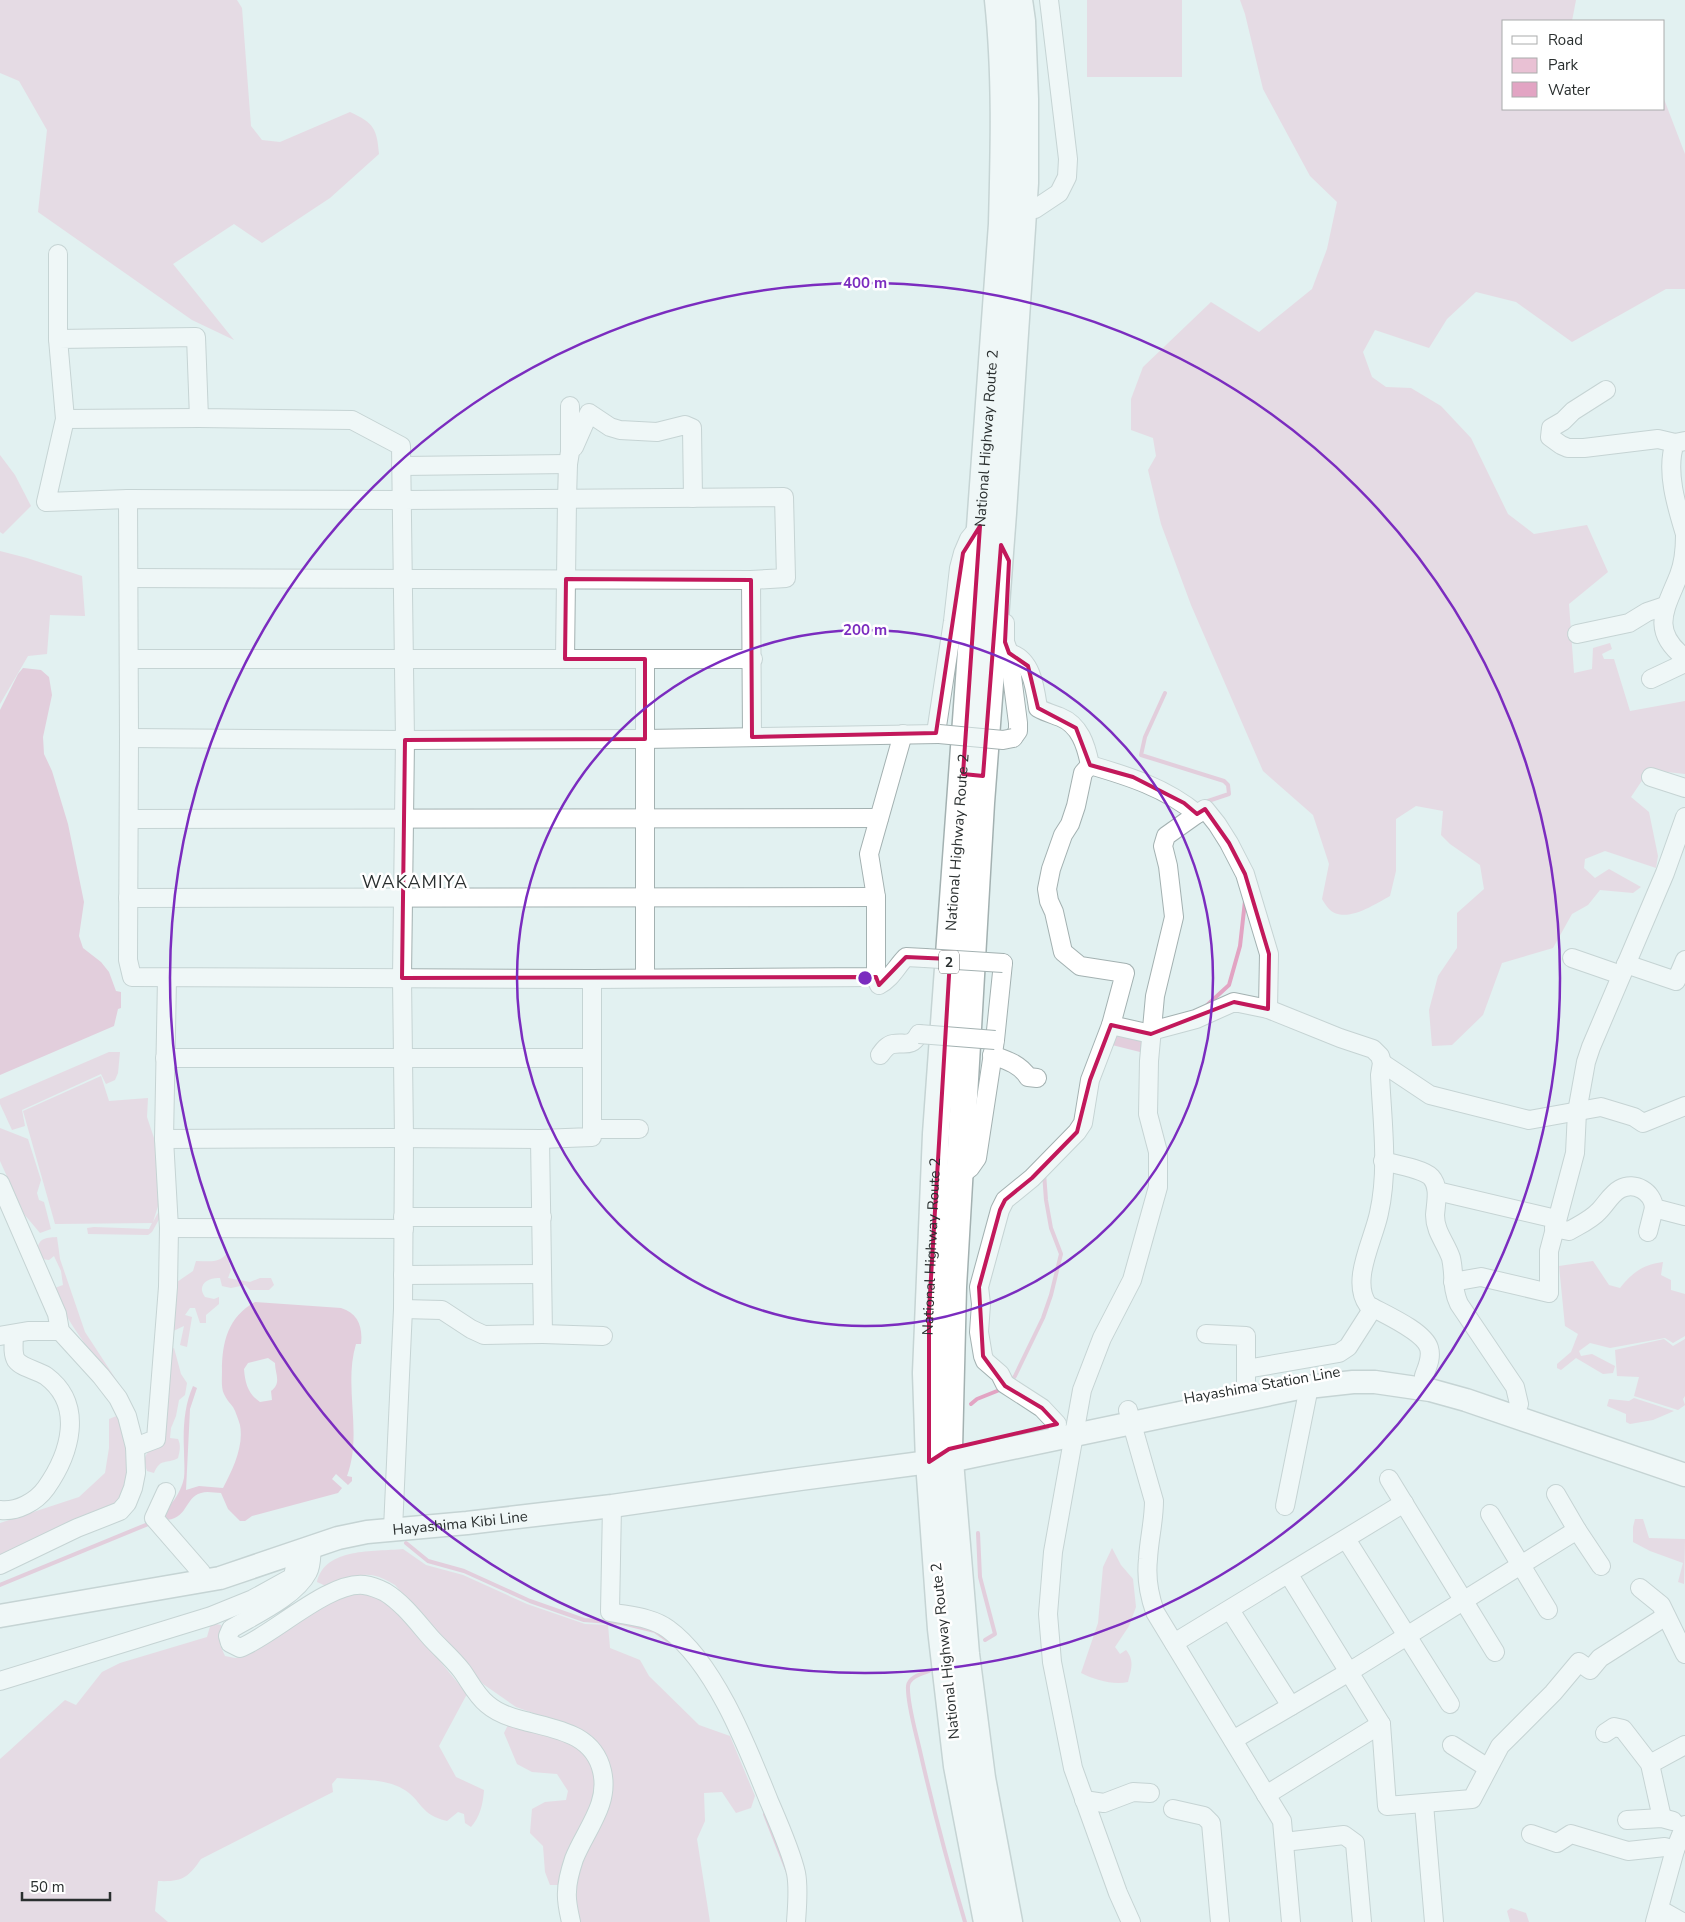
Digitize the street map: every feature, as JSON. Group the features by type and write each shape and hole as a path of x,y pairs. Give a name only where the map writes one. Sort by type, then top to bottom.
{"highway":[{"name":"National Highway Route 2","path":"998,0 1001,23 1004,125 1002,224 936,1134 926,1373 943,1457 982,1778 1009,1922"},
{"name":"National Highway Route 2","path":"987,1922 956,1756 941,1629 943,1457 981,803 1001,545 1023,210 1025,100 1022,21 1019,0"}],"main road":[{"name":"Hayashima Station Line","path":"1130,1417 1246,1377 1331,1370 1399,1370 1465,1385 1516,1410 1685,1475"},
{"name":"Hayashima Station Line","path":"943,1457 1068,1427 1309,1387 1353,1382 1401,1385 1516,1410 1685,1462"},
{"name":"Hayashima Kibi Line","path":"0,1616 220,1578 338,1538 393,1529 467,1523 612,1506 943,1457"}],"street":[{"path":"1023,210 1035,209 1059,193 1067,177 1068,159 1049,0"},
{"path":"58,254 58,339 65,419 46,502 128,499 402,500 784,497 786,578 751,580 129,578"},
{"path":"58,339 196,337 199,418"},
{"path":"1606,390 1551,428 1550,437 1568,448 1584,448 1658,439 1680,442"},
{"path":"566,658 567,499 570,406"},
{"path":"569,458 589,413 610,427 620,430 658,432 685,425 692,428 693,498"},
{"path":"65,419 352,420 401,446 405,740 402,978 404,1223 403,1309 393,1529"},
{"path":"1680,442 1673,450 1672,476 1675,501 1685,535 1684,552 1680,573 1665,606 1663,621 1668,639 1685,658"},
{"path":"402,466 569,458"},
{"path":"128,499 130,738 128,960 132,977 592,979 644,977 876,977"},
{"path":"938,734 963,553 969,539 980,526"},
{"path":"130,738 405,740 938,734 1003,740 1013,738 1018,732 1018,723 1009,653 1005,642 1009,561 1001,545"},
{"path":"751,580 752,737"},
{"path":"1577,634 1629,623 1646,612 1665,606"},
{"path":"1009,653 1017,655 1028,666 1038,708 1061,717 1076,728 1085,747 1090,765"},
{"path":"129,659 753,659"},
{"path":"644,977 645,659"},
{"path":"1651,679 1685,662"},
{"path":"903,734 869,854 876,897 876,977 879,985 893,975 898,965 906,957 1003,963 994,1048 977,1158 970,1168 960,1176"},
{"path":"1090,765 1133,777 1184,803 1197,814"},
{"path":"1068,1427 1006,1385 1000,1374 985,1361 979,1332 980,1282 1004,1200 1032,1178 1078,1132 1083,1123 1090,1080 1111,1025 1125,973 1080,966 1063,952 1054,912 1049,902 1047,889 1051,869 1076,806 1083,773 1090,765"},
{"path":"1651,777 1685,788"},
{"path":"1131,1922 1118,1893 1073,1768 1052,1662 1048,1614 1053,1552 1068,1427 1102,1338 1132,1280 1158,1187 1158,1152 1148,1114 1148,1061 1155,996 1174,918 1168,866 1163,846 1166,836 1205,809 1218,824 1244,874 1269,954 1268,1009"},
{"path":"1453,1282 1481,1277 1549,1293 1549,1251 1575,1153 1577,1112 1586,1062 1665,873 1685,817"},
{"path":"129,818 878,818"},
{"path":"128,898 876,897"},
{"path":"1572,958 1676,981 1685,960"},
{"path":"135,1447 156,1440 168,1287 169,1228 164,1139 167,978"},
{"path":"164,1139 540,1139 592,1137 592,979"},
{"path":"1111,1025 1151,1035 1234,1002 1268,1009 1373,1049 1380,1056 1382,1063 1380,1076 1383,1161 1382,1195 1379,1215 1365,1258 1362,1287 1363,1298 1368,1305 1425,1340 1430,1357 1424,1376"},
{"path":"880,1055 886,1047 892,1044 910,1043 919,1034 994,1048 1024,1069 1028,1077 1037,1078"},
{"path":"165,1058 592,1058"},
{"path":"1382,1063 1430,1095 1529,1120 1601,1107 1634,1117 1643,1123 1685,1106"},
{"path":"592,1129 639,1129"},
{"path":"540,1139 543,1334"},
{"path":"1383,1161 1430,1176 1437,1191 1436,1224 1450,1256 1454,1293 1459,1304 1514,1387 1516,1410"},
{"path":"0,1183 57,1314 60,1331 101,1376 118,1398 127,1416 135,1447 136,1473 127,1503 120,1511 77,1528 0,1565"},
{"path":"1437,1191 1555,1224 1569,1230 1588,1220 1598,1212 1621,1188 1639,1188 1648,1193 1653,1200 1654,1208 1648,1232"},
{"path":"1654,1208 1685,1216"},
{"path":"169,1228 404,1223 542,1217"},
{"path":"403,1275 542,1274"},
{"path":"1206,1334 1246,1336 1246,1377 1339,1353 1351,1343 1374,1308"},
{"path":"403,1309 442,1310 484,1335 603,1336"},
{"path":"0,1510 7,1511 25,1506 43,1492 53,1478 67,1448 71,1426 67,1404 58,1387 45,1375 18,1362 7,1335 60,1331"},
{"path":"1285,1506 1309,1387"},
{"path":"1130,1417 1154,1501 1148,1560 1150,1597 1155,1612 1282,1821 1291,1922"},
{"path":"1389,1479 1495,1652"},
{"path":"166,1492 156,1521 201,1572 205,1580"},
{"path":"1556,1494 1601,1566"},
{"path":"1174,1644 1404,1503"},
{"path":"612,1506 610,1612 651,1621 670,1630 704,1668 716,1688 744,1738 796,1873 796,1922"},
{"path":"1490,1514 1548,1610"},
{"path":"1233,1740 1349,1672 1577,1530"},
{"path":"1346,1539 1450,1704"},
{"path":"0,1681 211,1616 253,1598 293,1577 305,1548"},
{"path":"305,1548 309,1571 299,1585 271,1606 230,1629 228,1636 230,1643 240,1648 248,1645 286,1620 340,1589 362,1585 374,1588 385,1592 398,1602 461,1671 487,1705 510,1717 574,1735 588,1744 596,1755 602,1769 605,1786 601,1805 574,1860 566,1892 571,1922"},
{"path":"1289,1574 1381,1724 1388,1806 1472,1800 1500,1746 1554,1693 1579,1662 1590,1670 1600,1658 1666,1616"},
{"path":"1640,1588 1661,1605 1685,1654"},
{"path":"1230,1610 1291,1706"},
{"path":"1266,1795 1381,1724"},
{"path":"1605,1733 1614,1727 1622,1729 1650,1764 1662,1818"},
{"path":"1452,1745 1488,1768"},
{"path":"1650,1764 1685,1745"},
{"path":"1084,1800 1104,1803 1133,1792 1150,1793"},
{"path":"1424,1804 1434,1922"},
{"path":"1173,1810 1204,1816 1211,1823 1220,1922"},
{"path":"1626,1820 1662,1818 1685,1825 1657,1916 1682,1922"},
{"path":"1531,1834 1557,1843 1571,1834 1628,1851 1679,1846"},
{"path":"1284,1842 1344,1835 1355,1843 1362,1922"}],"highlighted area":[{"path":"980,526 963,774 983,776 1001,545 1009,561 1005,642 1009,653 1028,666 1038,708 1076,728 1090,765 1133,777 1184,803 1197,814 1205,809 1229,843 1245,874 1269,954 1268,1009 1234,1002 1151,1034 1111,1025 1090,1080 1077,1132 1032,1178 1005,1200 1000,1210 979,1287 983,1356 1005,1386 1042,1408 1057,1424 949,1449 929,1462 929,1311 950,959 906,957 879,985 876,977 402,978 405,740 645,739 645,659 565,659 566,579 751,580 752,737 936,733 963,553"}],"green space":[{"path":"0,0 237,0 242,8 251,126 262,140 280,142 350,112 373,128 377,138 379,154 330,198 262,243 234,224 173,264 234,340 192,320 38,212 47,130 19,81 0,73"},
{"path":"1087,0 1182,0 1182,77 1087,77"},
{"path":"1240,0 1576,0 1572,20 1502,20 1502,110 1665,110 1665,102 1685,154 1685,289 1666,289 1572,342 1516,302 1476,292 1447,319 1429,348 1375,330 1363,352 1372,377 1386,387 1411,388 1441,406 1471,438 1508,514 1534,534 1587,525 1608,572 1569,604 1574,673 1592,669 1593,648 1610,643 1612,649 1602,654 1604,659 1614,659 1630,711 1685,701 1685,774 1649,770 1631,797 1649,812 1658,856 1656,868 1605,851 1585,859 1584,868 1595,878 1609,869 1641,887 1633,893 1600,890 1588,905 1572,914 1553,948 1502,963 1483,1015 1452,1045 1432,1046 1429,1010 1438,976 1457,948 1457,913 1484,889 1480,865 1450,844 1441,835 1443,811 1416,806 1396,819 1396,871 1390,896 1360,912 1351,914 1343,915 1336,913 1327,907 1322,899 1329,864 1313,815 1263,771 1191,605 1161,524 1148,470 1156,456 1153,438 1131,430 1131,399 1143,367 1211,302 1259,332 1312,289 1327,249 1337,202 1310,176 1263,89"},
{"path":"0,455 15,475 31,506 3,534 0,532"},
{"path":"0,551 82,576 85,616 50,615 47,654 28,656 0,704"},
{"path":"109,1052 120,1052 118,1073 115,1080 106,1084 101,1074 22,1110 25,1126 12,1130 0,1104 0,1099"},
{"path":"101,1076 109,1101 148,1098 147,1117 159,1153 159,1203 153,1222 159,1211 162,1214 152,1232 148,1235 88,1234 87,1228 149,1229 152,1223 55,1224 23,1111"},
{"path":"0,1128 28,1139 41,1180 37,1193 39,1200 44,1202 51,1229 40,1233 24,1214 0,1161"},
{"path":"57,1237 60,1259 85,1332 119,1384 117,1387 74,1327 52,1289 63,1285 61,1271 54,1256 49,1260 42,1259 37,1251 41,1241"},
{"path":"227,1253 231,1270 228,1278 250,1282 260,1278 271,1278 274,1285 269,1290 250,1290 245,1285 231,1288 222,1286 220,1278 208,1280 203,1285 203,1293 205,1297 214,1299 219,1297 219,1304 206,1315 206,1323 200,1323 195,1308 190,1308 185,1315 192,1317 187,1347 180,1345 184,1326 171,1332 177,1282 193,1271 196,1261 221,1259"},
{"path":"1593,1261 1609,1285 1620,1288 1638,1270 1663,1262 1661,1275 1671,1280 1671,1290 1685,1294 1685,1336 1673,1343 1665,1338 1610,1348 1590,1343 1579,1351 1581,1356 1592,1354 1615,1366 1613,1373 1603,1374 1576,1358 1561,1370 1557,1368 1557,1364 1571,1352 1578,1334 1565,1326 1559,1266"},
{"path":"1664,1339 1673,1346 1685,1339 1685,1396 1683,1399 1685,1405 1678,1410 1634,1396 1639,1377 1617,1376 1615,1350"},
{"path":"174,1348 181,1374 187,1383 185,1395 179,1400 176,1416 171,1428 170,1438 178,1439 180,1450 178,1458 162,1463 154,1473 147,1471 145,1457 148,1452 160,1444 168,1351"},
{"path":"1634,1398 1674,1411 1653,1420 1630,1424 1626,1422 1626,1414 1607,1406 1609,1399 1629,1401"},
{"path":"119,1415 128,1448 129,1469 124,1491 119,1502 0,1560 0,1523 79,1497 105,1473 109,1448 109,1419"},
{"path":"1635,1519 1643,1519 1649,1538 1685,1539 1684,1584 1678,1582 1683,1563 1650,1551 1633,1542"},
{"path":"1112,1548 1121,1565 1133,1579 1136,1607 1129,1626 1115,1647 1120,1654 1126,1650 1131,1658 1128,1682 1122,1683 1104,1681 1081,1673 1098,1623 1103,1567"},
{"path":"403,1549 426,1565 463,1575 527,1604 585,1624 608,1625 610,1648 640,1660 649,1676 699,1725 730,1736 755,1796 751,1808 736,1813 722,1792 704,1793 705,1821 697,1839 710,1922 577,1922 574,1899 578,1862 609,1793 578,1729 516,1707 483,1684 395,1585 385,1579 361,1575 328,1587 317,1582 322,1571 330,1562 340,1557 365,1552"},
{"path":"367,1591 392,1603 467,1694 439,1746 456,1777 484,1790 477,1819 471,1827 465,1823 464,1814 458,1812 447,1821 431,1815 409,1793 396,1785 371,1780 337,1778 332,1784 333,1792 201,1859 184,1878 173,1881 158,1881 155,1911 168,1922 0,1922 0,1759 65,1700 76,1705 102,1672 120,1663 207,1637 211,1623 221,1625 220,1645 225,1656 235,1658 247,1655 270,1637 344,1595"},
{"path":"508,1725 571,1740 587,1750 600,1787 561,1885 550,1885 545,1872 543,1846 530,1833 532,1809 545,1802 566,1800 568,1791 557,1774 532,1772 517,1764 504,1733"},
{"path":"1511,1908 1526,1913 1529,1922 1510,1922 1507,1911"}],"water":[{"path":"23,668 41,670 49,677 52,695 43,737 44,754 52,771 68,824 84,902 79,936 83,948 101,962 109,972 116,991 121,992 121,1008 118,1009 114,1026 0,1075 0,710 18,674"},
{"path":"1118,1031 1142,1036 1144,1053 1108,1044"},
{"path":"255,1302 341,1308 352,1313 355,1317 360,1326 361,1344 356,1344 351,1377 353,1443 347,1476 352,1477 352,1481 348,1485 336,1474 332,1479 342,1488 338,1493 252,1516 245,1521 240,1521 228,1509 221,1493 203,1492 191,1500 181,1514 169,1520 160,1520 159,1516 168,1508 181,1489 184,1478 185,1418 193,1386 197,1388 190,1409 186,1490 199,1486 223,1488 234,1465 241,1433 234,1409 223,1392 222,1360 228,1331 238,1315","holes":["268,1358 275,1363 277,1382 271,1391 272,1400 260,1402 248,1388 244,1369 248,1363"]}],"waterway":[{"path":"1165,693 1145,737 1141,755 1224,781 1228,785 1229,794 1208,801 1210,804"},
{"path":"1205,1007 1229,985 1240,946 1245,901"},
{"path":"1011,1381 1043,1318 1061,1254 1051,1228 1044,1173"},
{"path":"971,1404 977,1399 1002,1389"},
{"path":"0,1585 153,1522"},
{"path":"978,1533 980,1577 995,1634 985,1640"},
{"path":"406,1543 428,1561 464,1571 530,1601 584,1620 622,1623 655,1631 669,1641"},
{"path":"929,1671 911,1680 908,1686 909,1701 935,1815 965,1922"},
{"path":"765,1814 787,1870"}],"district":[{"name":"WAKAMIYA","path":"415,882"}]}
